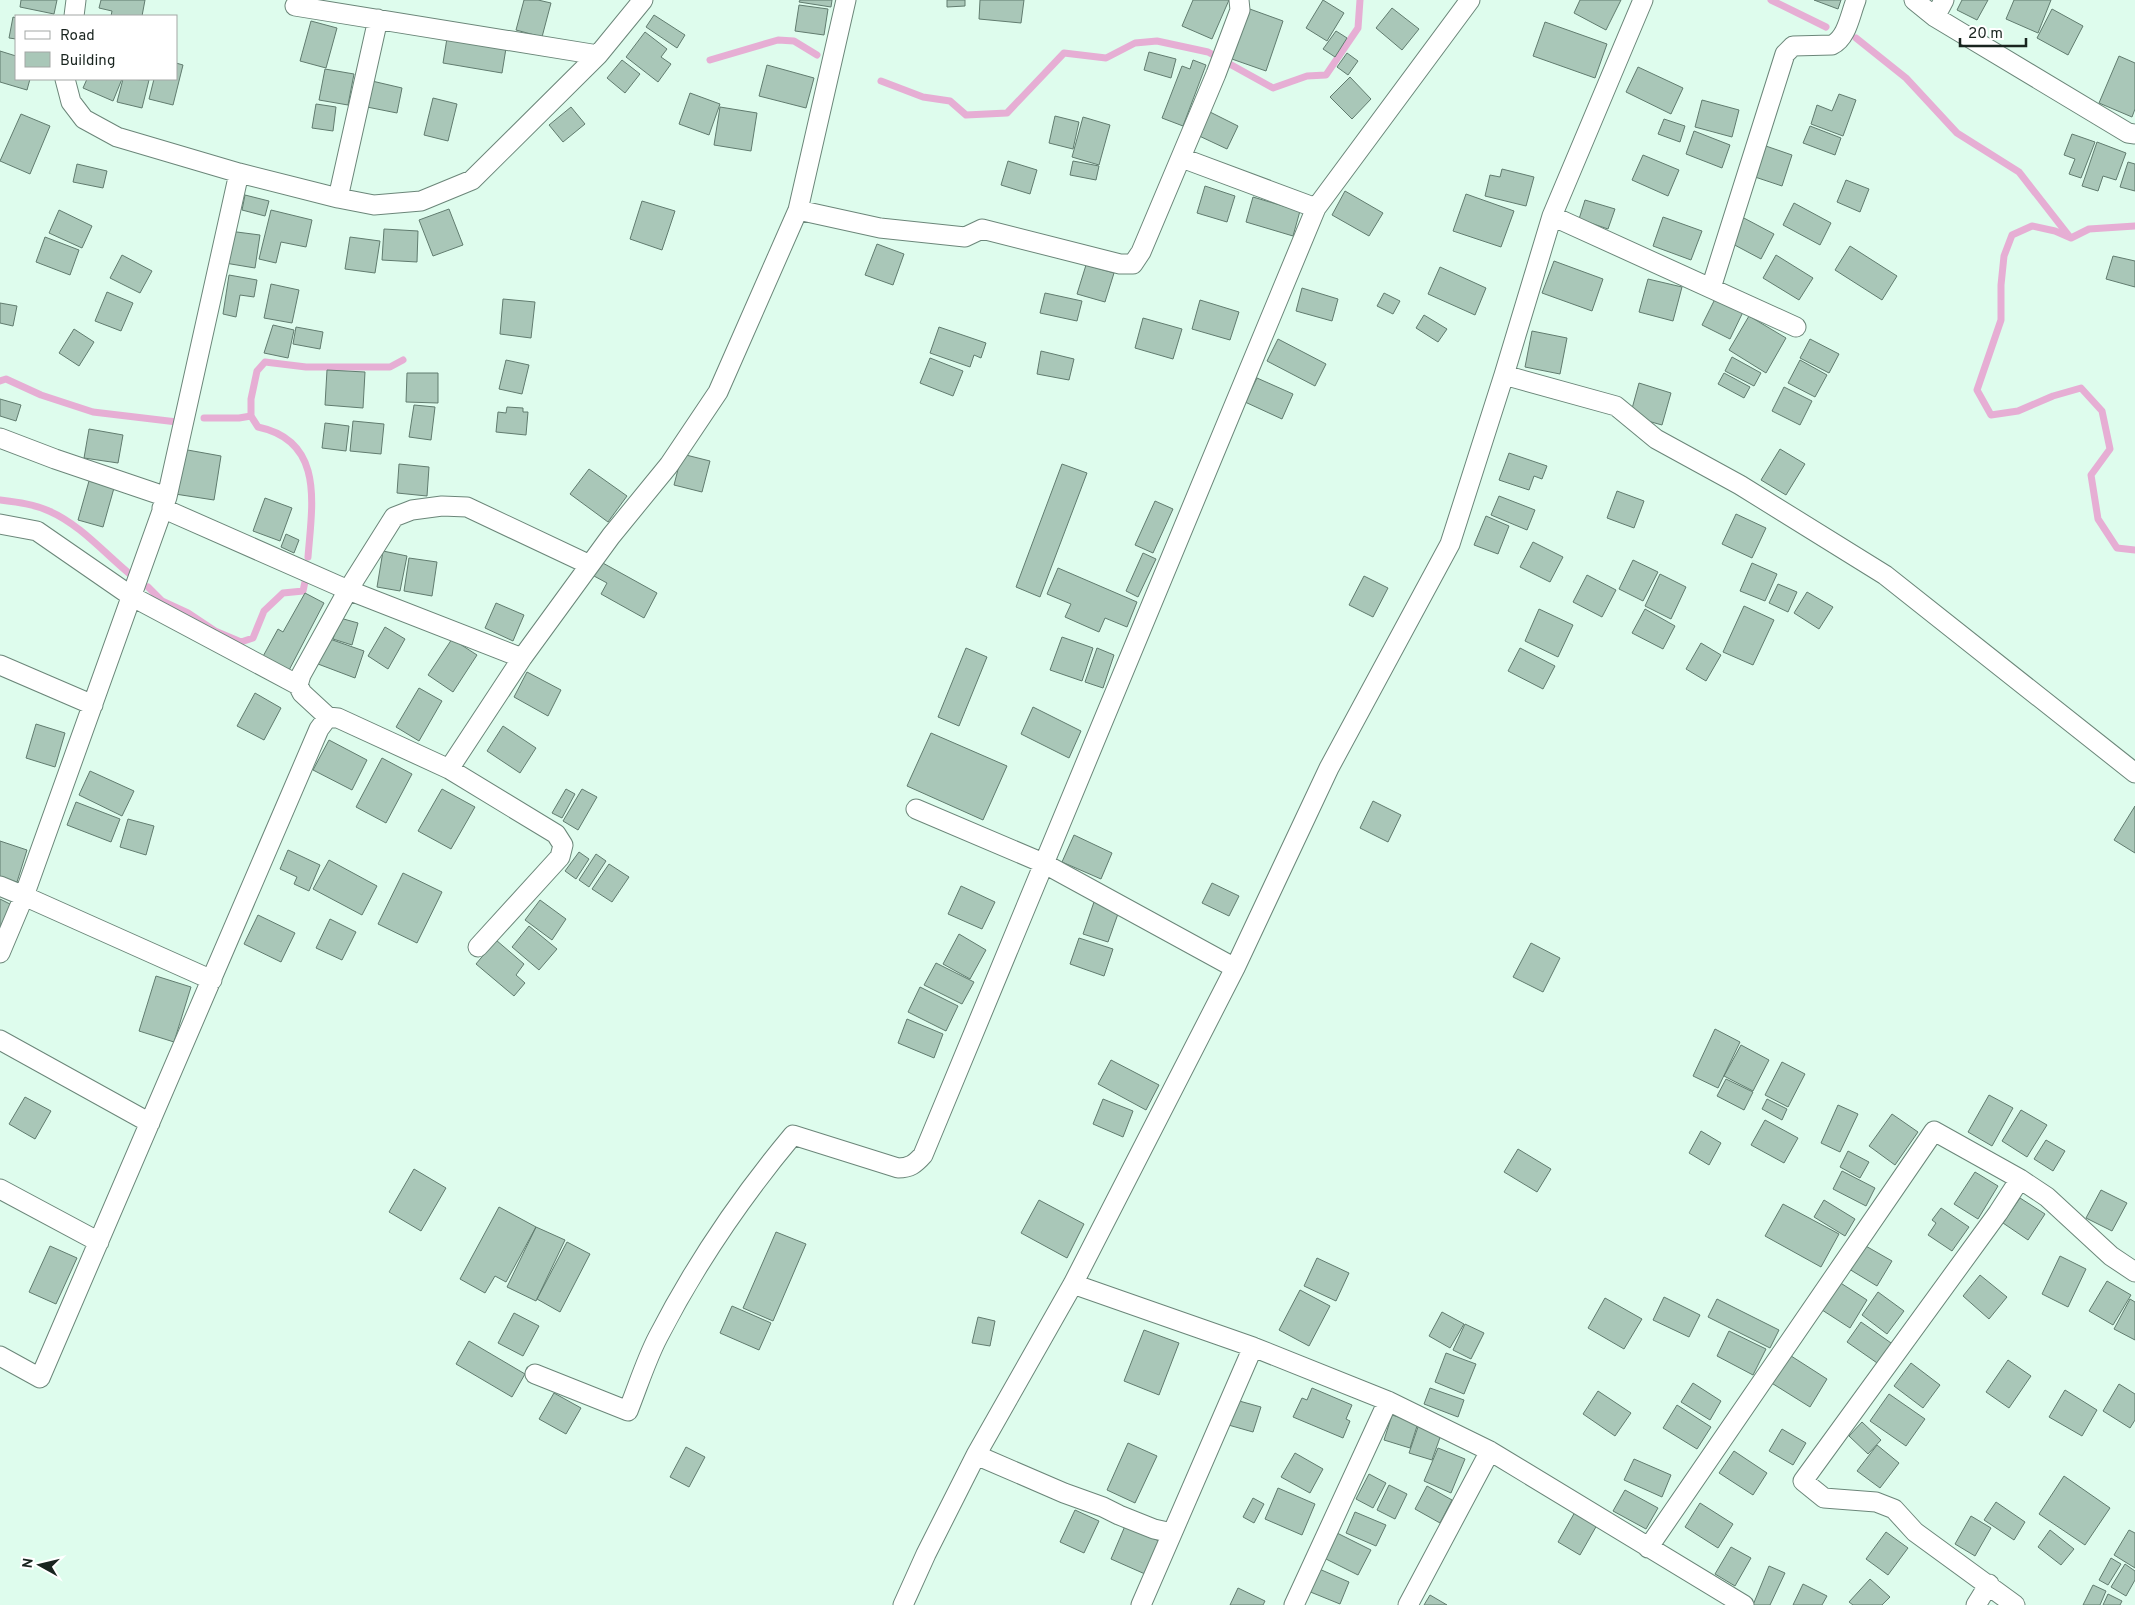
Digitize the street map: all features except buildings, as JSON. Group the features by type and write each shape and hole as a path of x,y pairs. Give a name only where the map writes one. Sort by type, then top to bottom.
{"street":[{"path":"74,15 76,0"},
{"path":"65,80 71,102 84,119 117,137 239,173 338,198 374,205 421,201 472,180 598,55 643,0"},
{"path":"449,769 522,658 590,564 669,465 718,392 798,210 846,0"},
{"path":"798,210 880,228 965,238 982,229 1120,264 1133,264 1182,158 1216,74 1240,10 1239,0"},
{"path":"535,1374 628,1411 658,1338 691,1278 760,1174 793,1135 898,1168 906,1168 914,1164 923,1155 1042,863 1316,208 1470,0"},
{"path":"903,1605 926,1554 976,1455 1073,1284 1235,968 1329,768 1450,544 1552,216 1643,0"},
{"path":"1710,288 1784,54 1792,46 1832,45 1838,42 1843,36 1856,0"},
{"path":"1914,0 1935,17 2128,133 2135,134"},
{"path":"1935,17 1944,0"},
{"path":"295,6 598,55"},
{"path":"338,198 378,19"},
{"path":"1182,158 1316,208"},
{"path":"0,953 24,896 164,502 239,173"},
{"path":"1552,216 1796,327"},
{"path":"1504,375 1616,406 1656,439 1740,485 1884,575 2135,773"},
{"path":"0,438 164,502 348,590 522,658"},
{"path":"298,685 301,675 348,590 394,517 412,510 442,506 467,507 590,564"},
{"path":"0,524 37,531 131,596 298,685 302,693 328,717 338,718 449,769 556,834 564,845 560,857 478,947"},
{"path":"0,665 93,705"},
{"path":"0,1356 40,1378 319,729 328,717"},
{"path":"916,809 1042,863 1235,968"},
{"path":"0,886 212,980"},
{"path":"0,1040 150,1123"},
{"path":"1648,1548 1934,1131 2020,1179 2047,1197 2111,1256 2135,1272"},
{"path":"2015,1605 1915,1532 1894,1509 1876,1502 1824,1498 1803,1481 1998,1213 2020,1179"},
{"path":"0,1188 99,1242"},
{"path":"1073,1284 1253,1348 1388,1401 1490,1451 1744,1605"},
{"path":"1141,1605 1253,1348"},
{"path":"1294,1605 1388,1401"},
{"path":"1408,1605 1490,1451"},
{"path":"976,1455 1154,1529 1172,1533"},
{"path":"1976,1605 1988,1584"}],"waterway":[{"path":"881,81 923,97 950,101 966,115 1007,113 1064,53 1106,58 1135,43 1157,41 1208,52 1273,88 1307,76 1326,75 1358,28 1360,0"},
{"path":"1771,0 1826,27"},
{"path":"1856,38 1906,78 1957,133 2019,172 2069,236"},
{"path":"710,60 778,40 794,41 817,55"},
{"path":"2135,226 2089,229 2071,238 2055,231 2032,226 2012,235 2004,256 2001,285 2001,320 1977,390 1991,415 2018,411 2053,396 2081,388 2102,411 2110,449 2091,475 2098,519 2117,548 2135,550"},
{"path":"204,418 251,416 251,399 257,371 265,362 306,367 390,367 403,360"},
{"path":"0,381 6,379 41,395 93,412 177,422"},
{"path":"251,416 258,427 280,434 295,446 304,461 310,478 312,497 308,557"},
{"path":"0,500 37,507 61,517 82,532 131,575"},
{"path":"148,587 162,601 188,613 215,631 241,642 253,638 264,611 283,593 303,591 306,577"}]}
